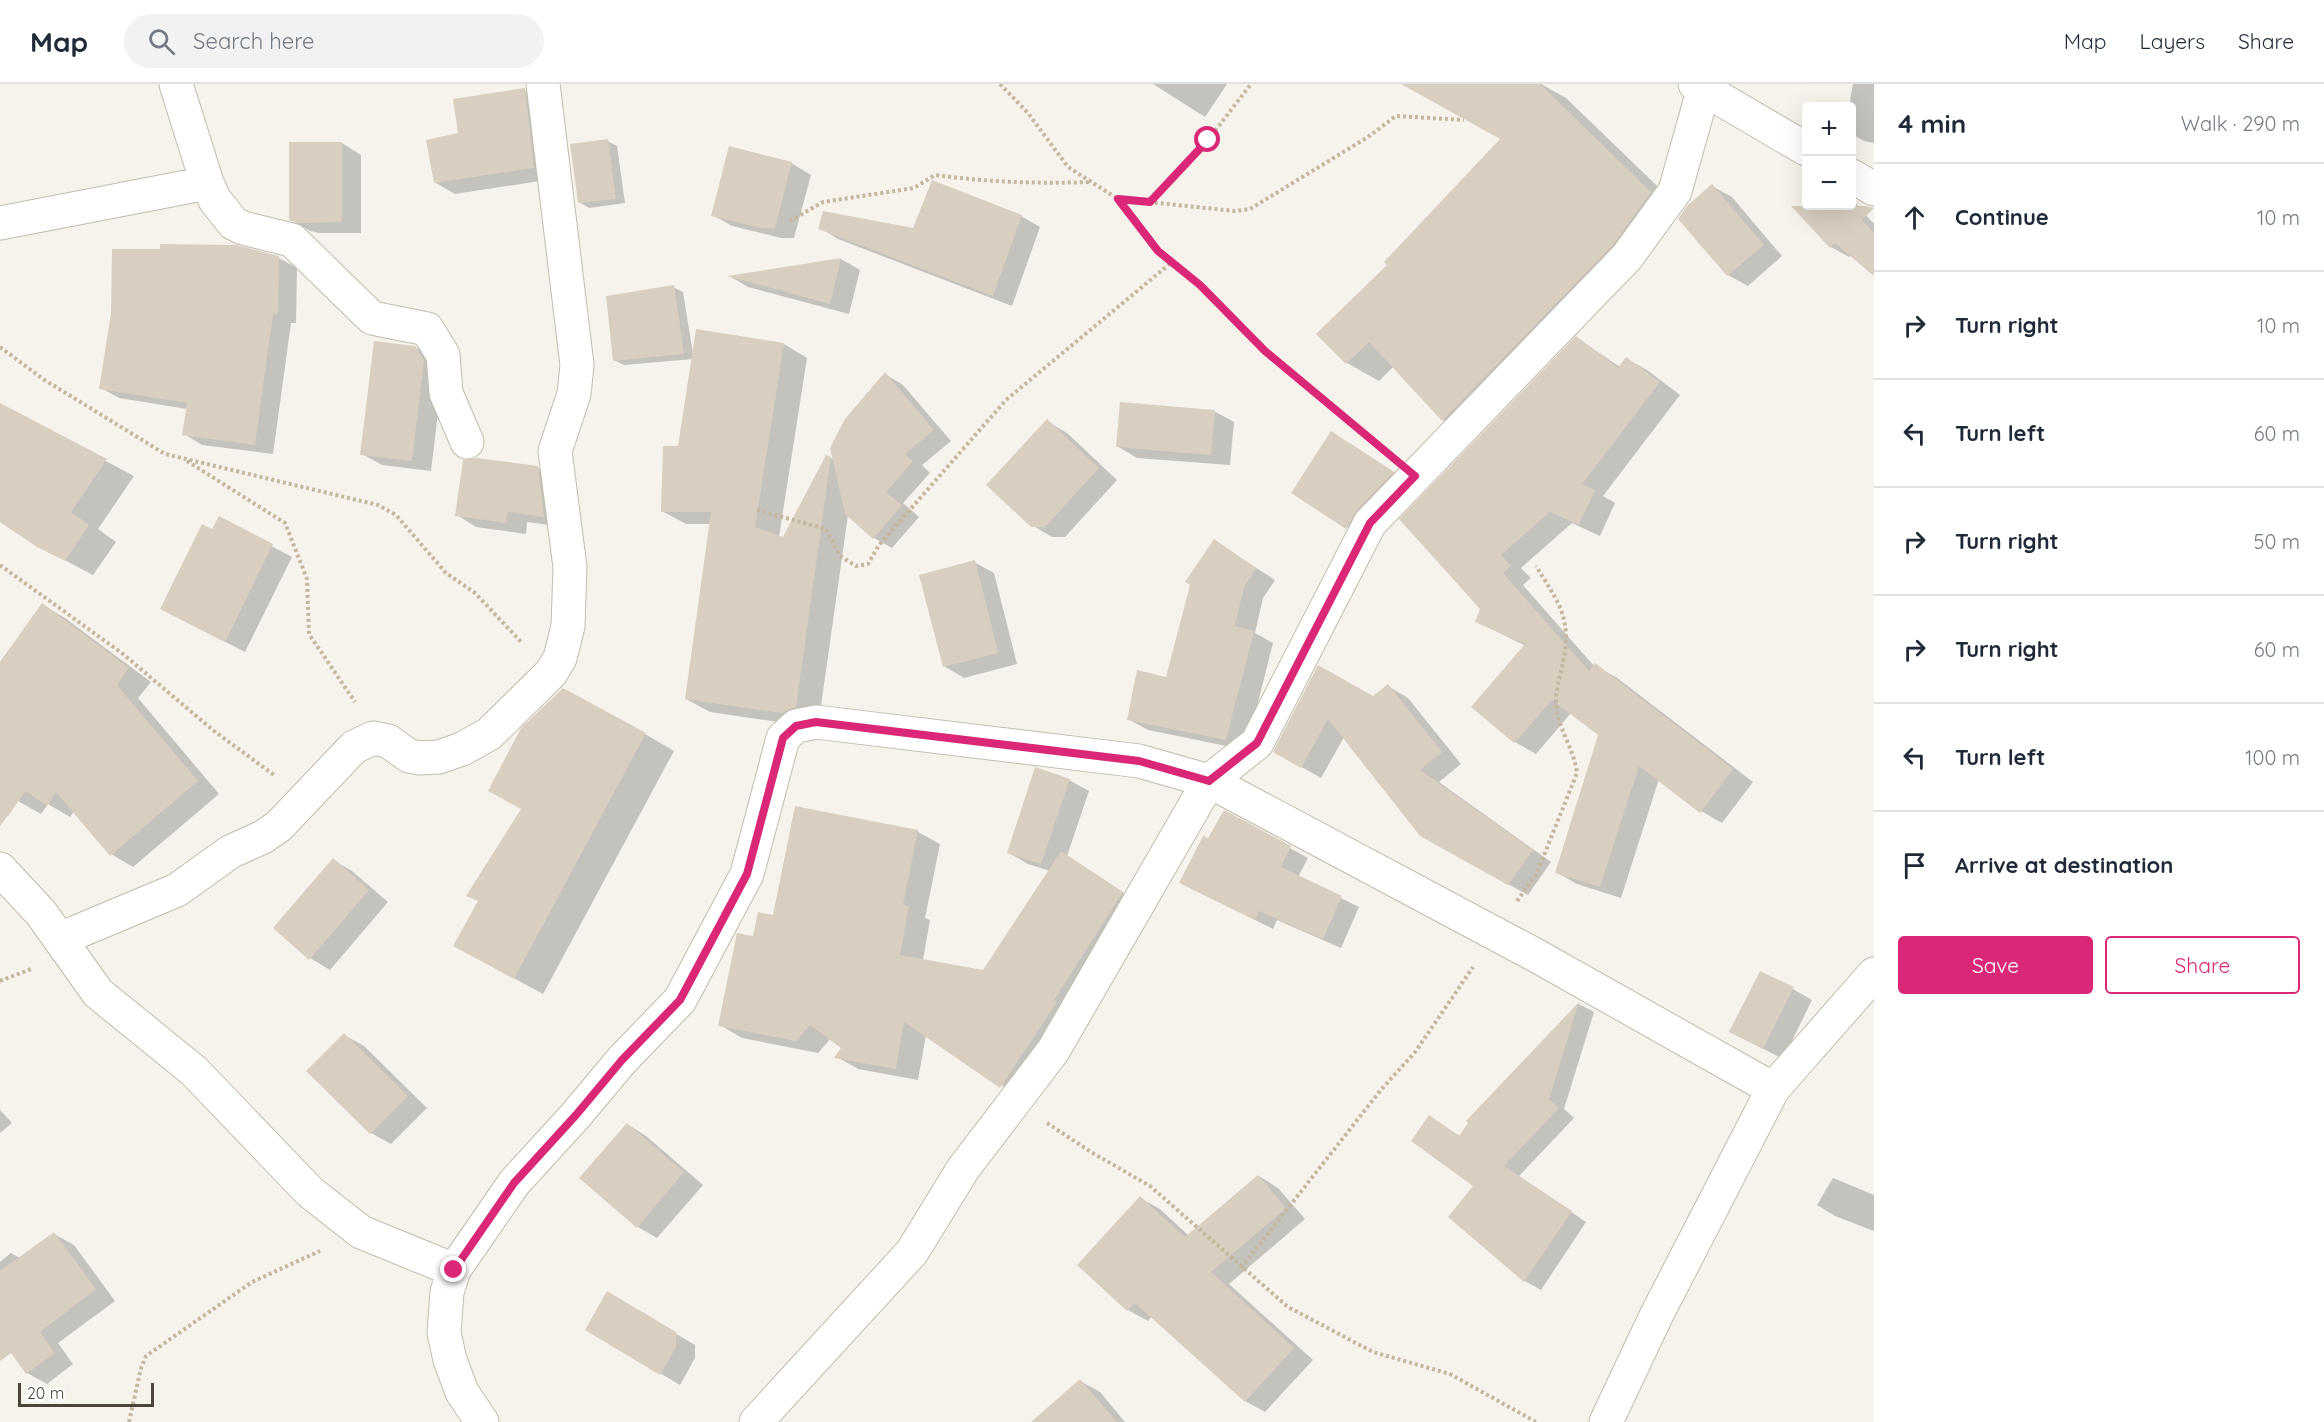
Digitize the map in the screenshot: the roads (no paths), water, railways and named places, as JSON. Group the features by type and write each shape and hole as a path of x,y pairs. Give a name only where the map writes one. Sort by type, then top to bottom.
{"street":[{"path":"176,84 207,183 215,200 233,223 297,243 372,318 427,329 443,355 446,393 467,442"},
{"path":"60,939 177,890 230,852 263,837 279,826 354,747 373,738 388,741 409,756 440,757 462,749 489,734 551,673 560,658 568,626 570,567 555,451 574,394 577,365 543,84"},
{"path":"756,1422 912,1252 963,1169 1053,1051 1209,781 1257,743 1370,523 1627,257 1675,191 1702,85 1802,147"},
{"path":"1856,179 1874,189"},
{"path":"0,223 207,183"},
{"path":"482,1422 462,1392 450,1360 444,1333 447,1292 454,1270 514,1183 622,1060 680,1000 747,874 783,738 796,726 816,722 1139,761 1209,781 1494,935 1538,956 1773,1089"},
{"path":"0,869 41,913 98,993 194,1071 310,1192 361,1232 454,1270"},
{"path":"1606,1422 1656,1316 1773,1089 1874,974"}]}
